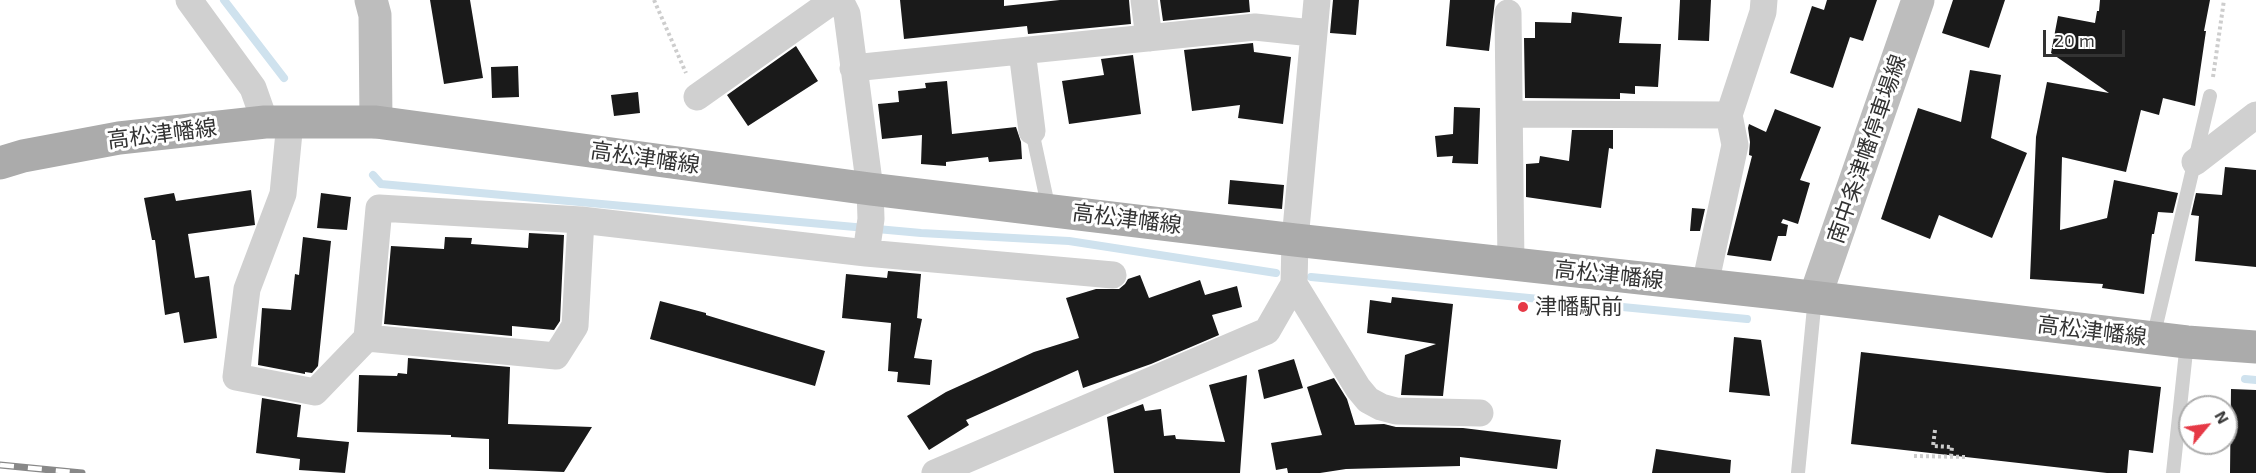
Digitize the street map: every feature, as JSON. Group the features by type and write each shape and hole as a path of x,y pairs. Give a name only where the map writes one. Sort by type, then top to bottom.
{"main road":[{"path":"371,0 375,15 376,122"},
{"name":"南中条津幡停車場線","path":"1815,297 1918,0"},
{"name":"高松津幡線","path":"0,163 23,156 119,138 278,122 376,122 869,225 1049,210 1511,265 1815,297 2187,342 2256,347"}],"street":[{"path":"189,0 278,122 283,194 247,290 236,377 315,392 367,338 380,208 581,220 869,225 1113,275"},
{"path":"697,97 834,0"},
{"path":"840,0 847,14 869,225"},
{"path":"1144,0 1149,38"},
{"path":"935,473 1267,332 1294,284 1295,240 1312,33 1317,0"},
{"path":"1705,285 1735,144 1729,115 1763,12 1764,0"},
{"path":"1508,13 1511,265"},
{"path":"853,68 1255,27 1312,33"},
{"path":"1022,51 1032,131"},
{"path":"1510,114 1729,115"},
{"path":"2195,162 2256,116"},
{"path":"367,338 556,356 575,326 581,220"},
{"path":"1294,284 1358,388 1368,400 1396,411 1479,413"}],"lane":[{"path":"2153,338 2210,96"},
{"path":"1032,131 1049,210"},
{"path":"1798,473 1815,297"},
{"path":"2173,473 2187,342"}],"path":[{"path":"654,0 697,97"},
{"path":"2210,96 2223,0"},
{"path":"1935,430 1933,446 1952,447 1951,456"},
{"path":"1914,456 1966,457"}],"building":[{"path":"430,0 470,0 483,78 444,84"},
{"path":"900,0 1004,0 1004,6 1060,0 1129,0 1131,24 1028,34 1027,26 904,39"},
{"path":"1160,0 1249,0 1250,12 1163,21"},
{"path":"1333,0 1359,0 1356,35 1330,33"},
{"path":"1450,0 1495,0 1489,51 1446,46"},
{"path":"1680,0 1711,0 1709,41 1678,40"},
{"path":"1827,0 1877,0 1863,41 1850,37 1833,88 1790,73 1812,6 1824,10"},
{"path":"1953,0 2005,0 1989,48 1942,33"},
{"path":"2100,0 2210,0 2195,106 2163,98 2159,115 2141,110 2126,172 2062,157 2060,230 2107,218 2114,180 2178,193 2173,213 2158,212 2154,234 2152,234 2144,294 2102,288 2103,284 2030,279 2036,137 2047,82 2109,93 2051,53 2058,16 2095,23"},
{"path":"1572,12 1622,17 1619,43 1661,44 1658,87 1635,86 1635,94 1620,93 1620,99 1525,98 1524,38 1535,38 1535,22 1571,23"},
{"path":"1253,43 1254,52 1291,57 1283,124 1238,118 1240,105 1192,111 1184,50"},
{"path":"796,46 818,81 748,126 727,95"},
{"path":"1133,55 1141,114 1069,124 1062,81 1104,75 1101,59"},
{"path":"518,66 519,97 492,98 491,67"},
{"path":"1970,70 2001,75 1991,138 2027,153 1992,238 1939,215 1930,239 1881,219 1918,108 1961,122"},
{"path":"947,81 952,134 1016,127 1021,142 1022,159 989,162 988,157 946,162 946,166 921,164 922,135 882,139 878,104 899,102 898,91 926,88 925,83"},
{"path":"638,92 640,113 614,116 611,95"},
{"path":"1454,107 1480,108 1478,164 1452,163 1453,156 1437,157 1435,136 1453,134"},
{"path":"1775,109 1821,127 1800,180 1810,183 1798,224 1783,219 1781,223 1788,225 1786,236 1778,236 1771,261 1727,255 1752,156 1749,155 1749,124 1766,132"},
{"path":"1572,130 1613,130 1613,149 1609,148 1601,208 1526,197 1526,164 1539,163 1540,156 1569,161"},
{"path":"2225,167 2256,170 2256,267 2195,261 2199,216 2191,215 2196,193 2222,195"},
{"path":"1230,180 1284,185 1282,209 1228,204"},
{"path":"251,190 255,225 188,234 195,278 209,276 217,338 184,343 179,312 165,315 155,240 152,240 144,198 174,193 176,201"},
{"path":"321,193 351,197 347,230 317,228"},
{"path":"1692,208 1705,209 1700,231 1690,231"},
{"path":"529,233 564,235 560,321 554,330 512,326 512,336 384,324 391,246 444,249 445,237 472,238 471,244 528,248"},
{"path":"303,237 331,241 318,366 312,373 305,372 305,374 258,365 262,308 291,310 295,274 299,275"},
{"path":"888,271 921,274 917,318 922,319 914,358 932,360 930,385 897,382 898,372 888,371 891,323 842,318 846,274 887,278"},
{"path":"1140,275 1149,298 1200,280 1205,295 1237,286 1242,307 1212,315 1219,335 1151,364 1083,388 1078,370 966,420 969,425 929,450 907,416 946,392 1034,352 1079,338 1066,298 1096,289 1119,289 1128,279"},
{"path":"1392,297 1453,304 1443,396 1401,395 1405,355 1436,344 1367,333 1370,300 1391,303"},
{"path":"660,301 706,313 706,315 825,351 815,386 650,339"},
{"path":"1734,337 1761,340 1770,396 1729,392"},
{"path":"1861,352 2161,387 2153,453 2129,450 2127,473 2107,473 1851,444"},
{"path":"408,358 510,367 508,424 592,427 564,472 489,469 489,439 451,437 451,435 357,432 359,375 407,374"},
{"path":"1294,359 1303,388 1264,399 1258,370"},
{"path":"1247,375 1240,473 1114,473 1107,417 1143,404 1145,411 1161,409 1164,436 1175,435 1176,439 1225,442 1209,385"},
{"path":"1334,378 1347,399 1355,425 1384,424 1396,427 1463,428 1561,440 1557,469 1460,457 1460,466 1346,469 1320,473 1288,473 1287,468 1276,470 1271,443 1322,435 1307,387"},
{"path":"2231,389 2256,390 2256,473 2230,473 2230,455 2238,455 2238,395 2231,395"},
{"path":"262,398 301,405 297,437 349,442 345,473 299,470 300,459 256,453"},
{"path":"1656,449 1731,460 1730,473 1652,473"}],"waterway":[{"path":"224,0 284,78"},
{"path":"373,175 381,184 921,233 1069,241 1276,273"},
{"path":"1311,277 1747,319"},
{"path":"2245,379 2256,380"}],"railway":[{"path":"0,465 82,473"}],"place":[{"name":"津幡駅前","path":"1523,307"}]}
